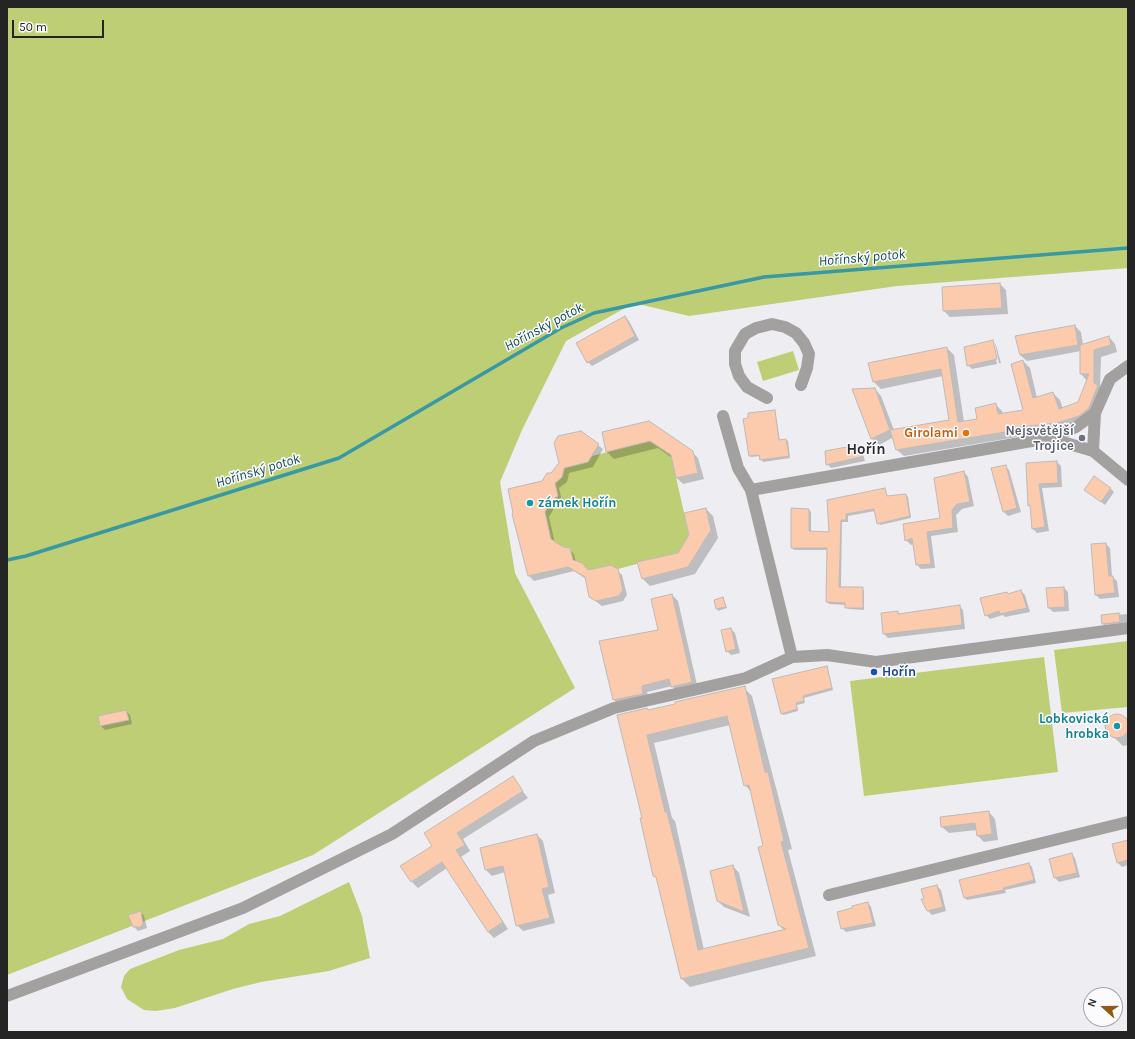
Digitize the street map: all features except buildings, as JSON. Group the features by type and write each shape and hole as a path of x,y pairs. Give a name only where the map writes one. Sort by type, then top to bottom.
{"street":[{"path":"767,398 747,387 738,376 735,364 735,351 745,334 756,328 772,324 785,327 796,333 804,343 808,354 807,368 801,385"},
{"path":"1093,451 1095,413 1110,379 1128,366"},
{"path":"752,490 1049,438 1076,427 1095,413"},
{"path":"723,416 738,468 752,490 792,657"},
{"path":"1049,438 1093,451 1128,480"},
{"path":"7,996 244,908 392,834 534,741 614,708 746,678 792,657 827,656 876,662 1128,628"},
{"path":"829,895 1128,822"}],"green space":[{"path":"7,7 1128,7 1128,268 897,286 689,316 634,303 566,341 522,430 500,482 515,573 575,688 313,855 7,975"},
{"path":"793,351 799,370 763,381 757,362"},
{"path":"650,441 671,455 689,535 678,553 618,569 589,570 572,560 570,548 551,544 543,508 558,496 555,484 562,477 565,468 588,462 592,456"},
{"path":"1128,641 1128,707 1062,713 1054,650"},
{"path":"1044,657 1058,772 864,796 850,681"},
{"path":"349,882 362,916 370,958 329,971 261,982 233,989 175,1008 156,1011 144,1010 127,999 121,987 124,976 130,969 179,950 223,939 249,924 280,916"}],"waterway":[{"name":"Hořínský potok","path":"7,560 26,556 339,458 561,328 594,313 764,277 1128,248"}],"place":[{"name":"Girolami","path":"966,433"},
{"name":"Nejsvětější Trojice","path":"1082,438"},
{"name":"zámek Hořín","path":"530,503"},
{"name":"Hořín","path":"874,672"},
{"name":"Lobkovická hrobka","path":"1117,726"}],"district":[{"name":"Hořín","path":"866,450"}]}
